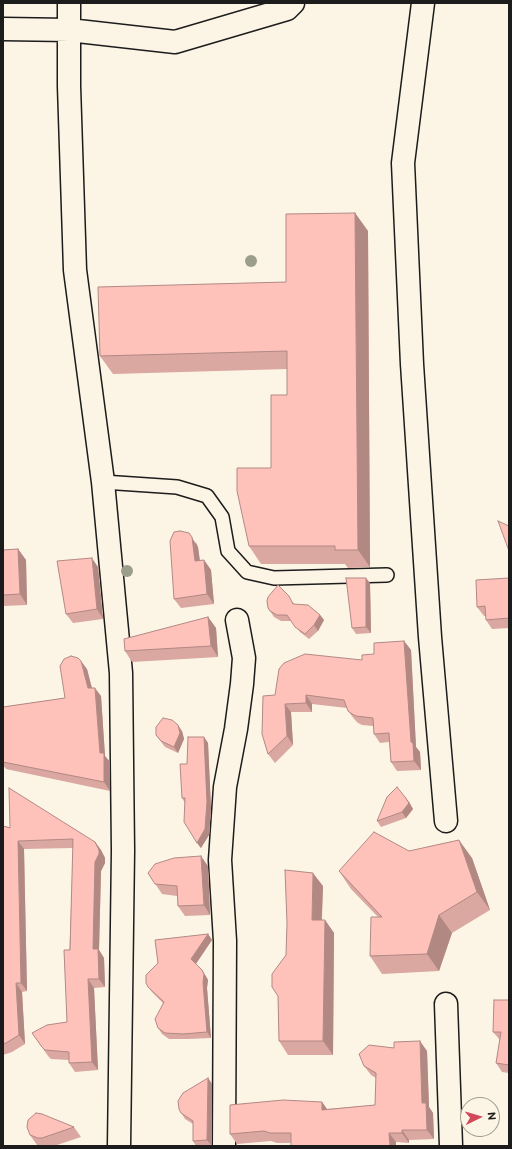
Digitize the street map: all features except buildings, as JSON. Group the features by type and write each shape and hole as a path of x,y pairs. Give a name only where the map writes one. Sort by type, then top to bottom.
{"street":[{"path":"69,3 69,86 75,270 103,482 121,673 123,859 119,1146"},
{"path":"3,29 69,30 175,42 287,9 293,3"},
{"path":"423,3 403,163 412,364 430,637 446,821"},
{"path":"224,1146 225,940 220,860 225,787 236,729 244,658 237,620"},
{"path":"446,1004 452,1146"}],"lane":[{"path":"103,482 177,487 207,496 222,517 228,551 247,572 274,578 388,575"}]}
